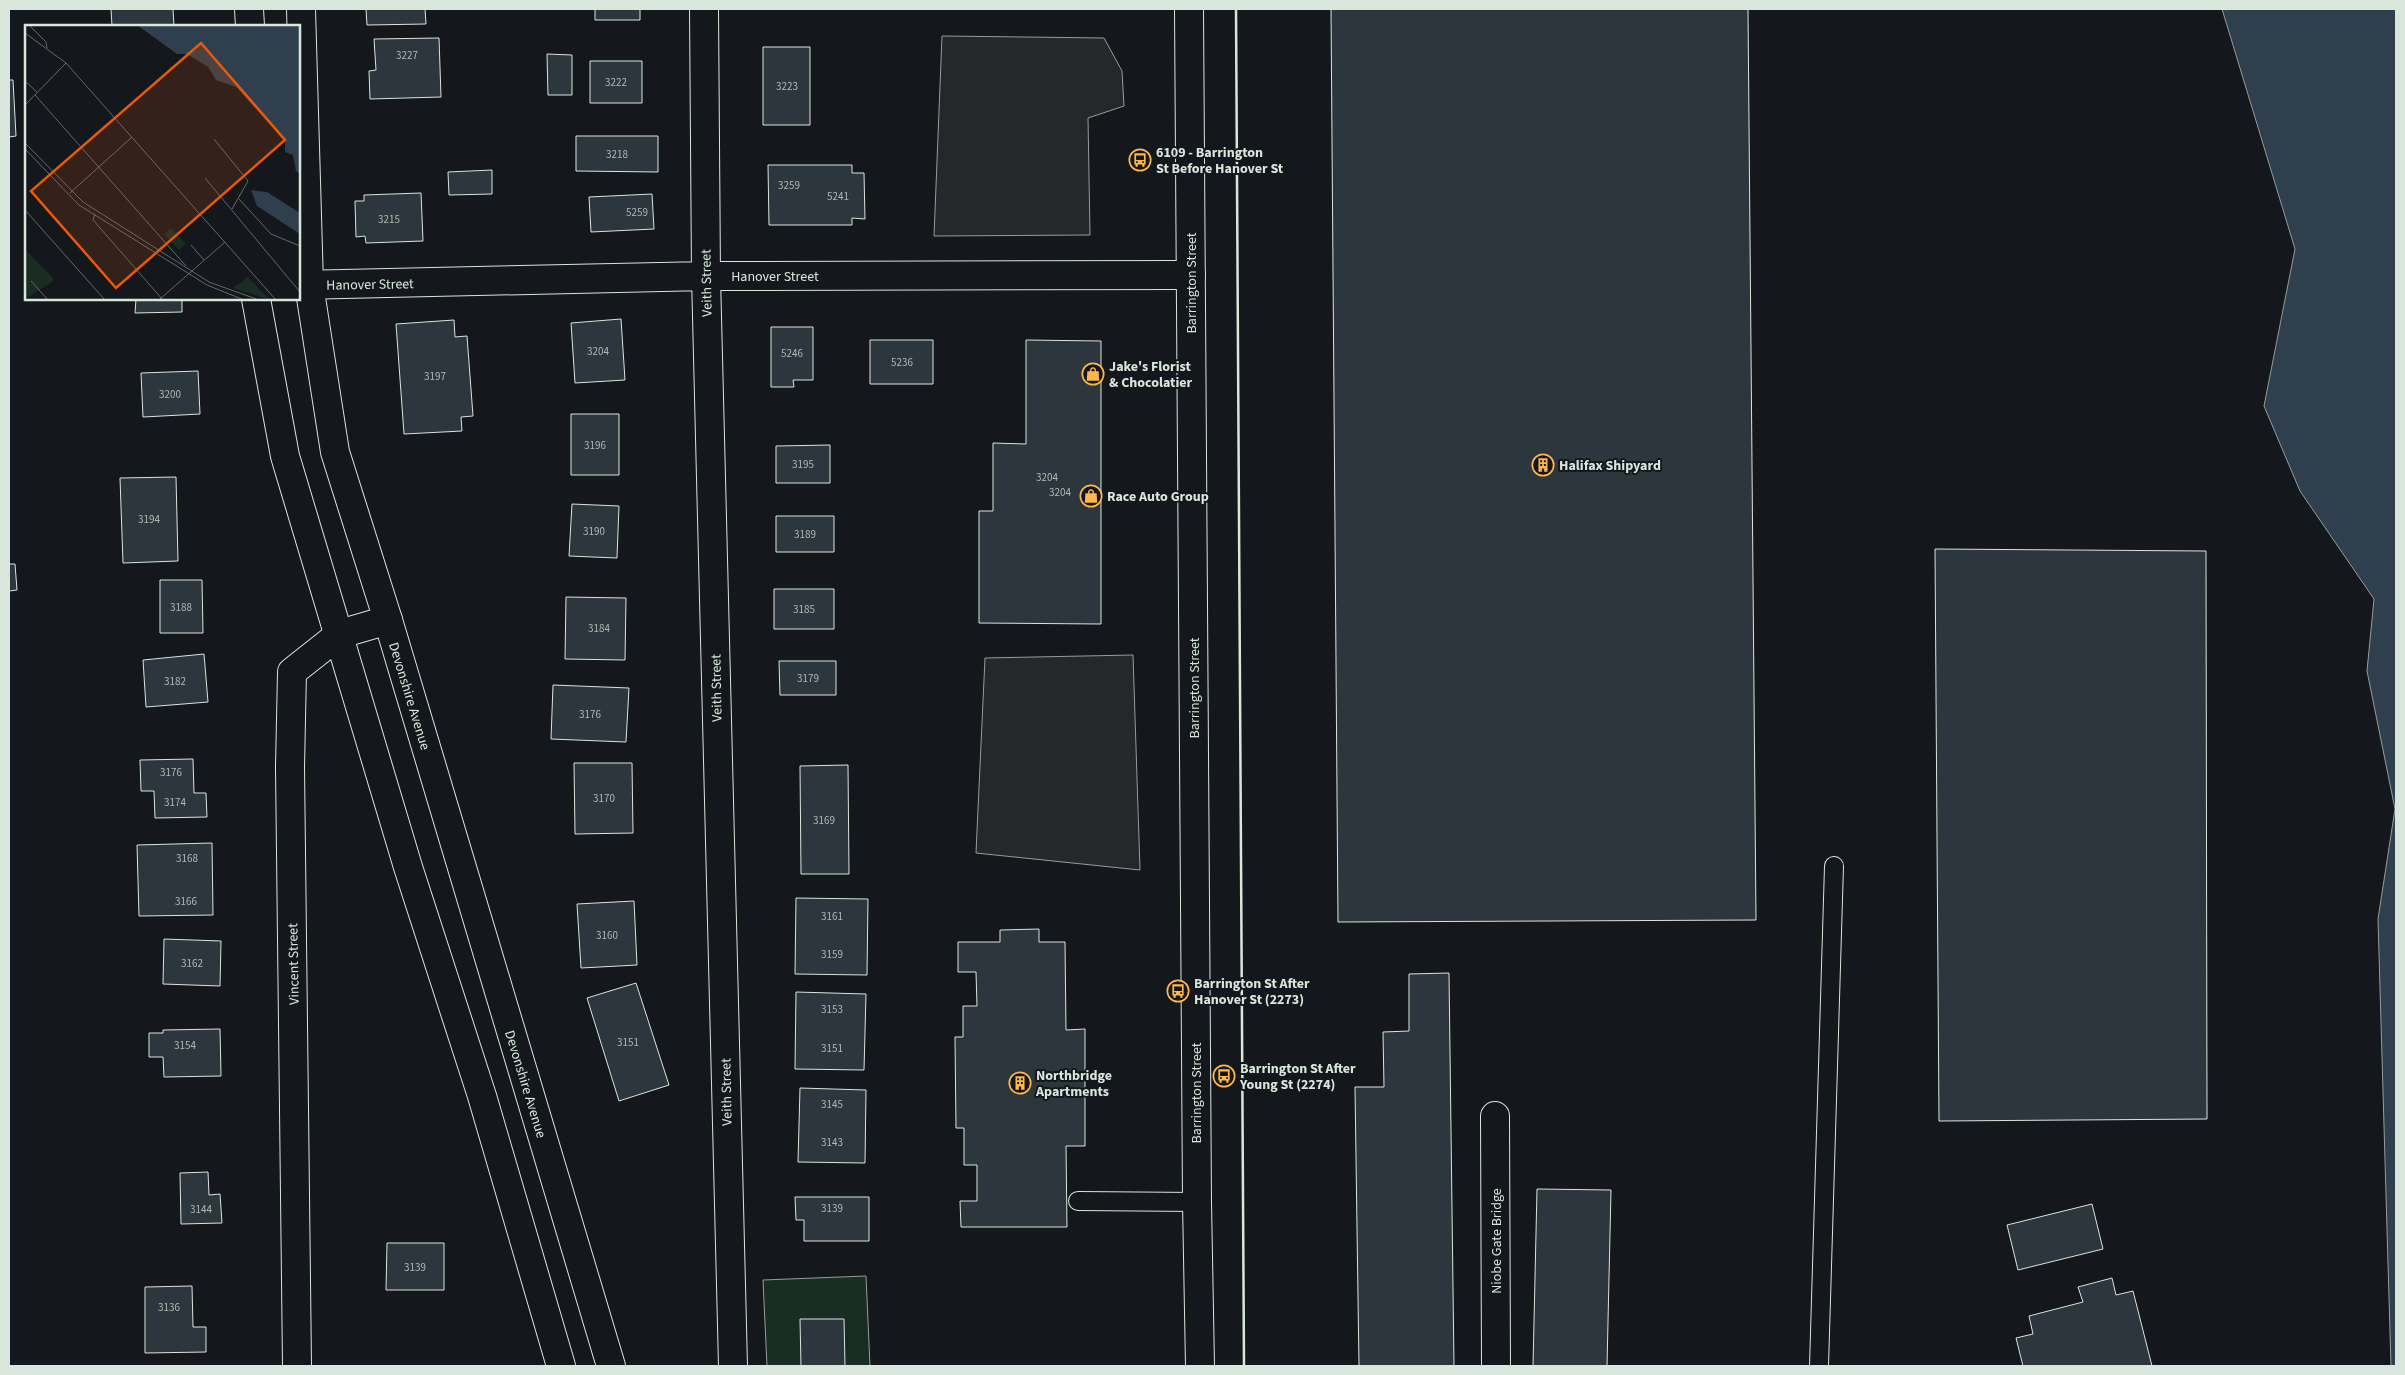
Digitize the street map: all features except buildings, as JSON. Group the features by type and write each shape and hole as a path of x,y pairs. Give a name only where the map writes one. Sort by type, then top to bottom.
{"street":[{"path":"249,9 250,25"},
{"name":"Devonshire Avenue","path":"301,9 304,285 335,452 388,620 611,1366"},
{"name":"Veith Street","path":"704,9 706,276 733,1366"},
{"name":"Barrington Street","path":"1189,9 1197,1202 1200,1366"},
{"name":"Hanover Street","path":"304,285 706,276 1191,274"},
{"path":"256,300 285,456 340,634 408,867 482,1096 561,1366"},
{"name":"Vincent Street","path":"297,1366 290,766 292,672 340,634 388,620"},
{"name":"Niobe Gate Bridge","path":"1495,1116 1496,1366"}],"lane":[{"path":"1819,1366 1834,866"},
{"path":"1078,1201 1197,1202"}],"green space":[{"path":"866,1276 870,1366 767,1366 763,1280"}],"shaded area":[{"path":"942,36 1104,38 1122,71 1124,106 1088,118 1090,235 934,236"},
{"path":"1133,655 1140,870 976,853 985,658"}],"water":[{"path":"2222,9 2396,9 2396,1366 2391,1366 2378,919 2395,809 2367,671 2374,599 2300,491 2264,406 2295,249"}],"wall":[{"path":"1236,9 1244,1366"}],"place":[{"name":"6109 - Barrington St Before Hanover St","path":"1140,160"},
{"name":"Jake's Florist & Chocolatier","path":"1093,374"},
{"name":"Halifax Shipyard","path":"1543,465"},
{"name":"Race Auto Group","path":"1091,496"},
{"name":"Barrington St After Hanover St (2273)","path":"1178,991"},
{"name":"Barrington St After Young St (2274)","path":"1224,1076"},
{"name":"Northbridge Apartments","path":"1020,1083"}]}
